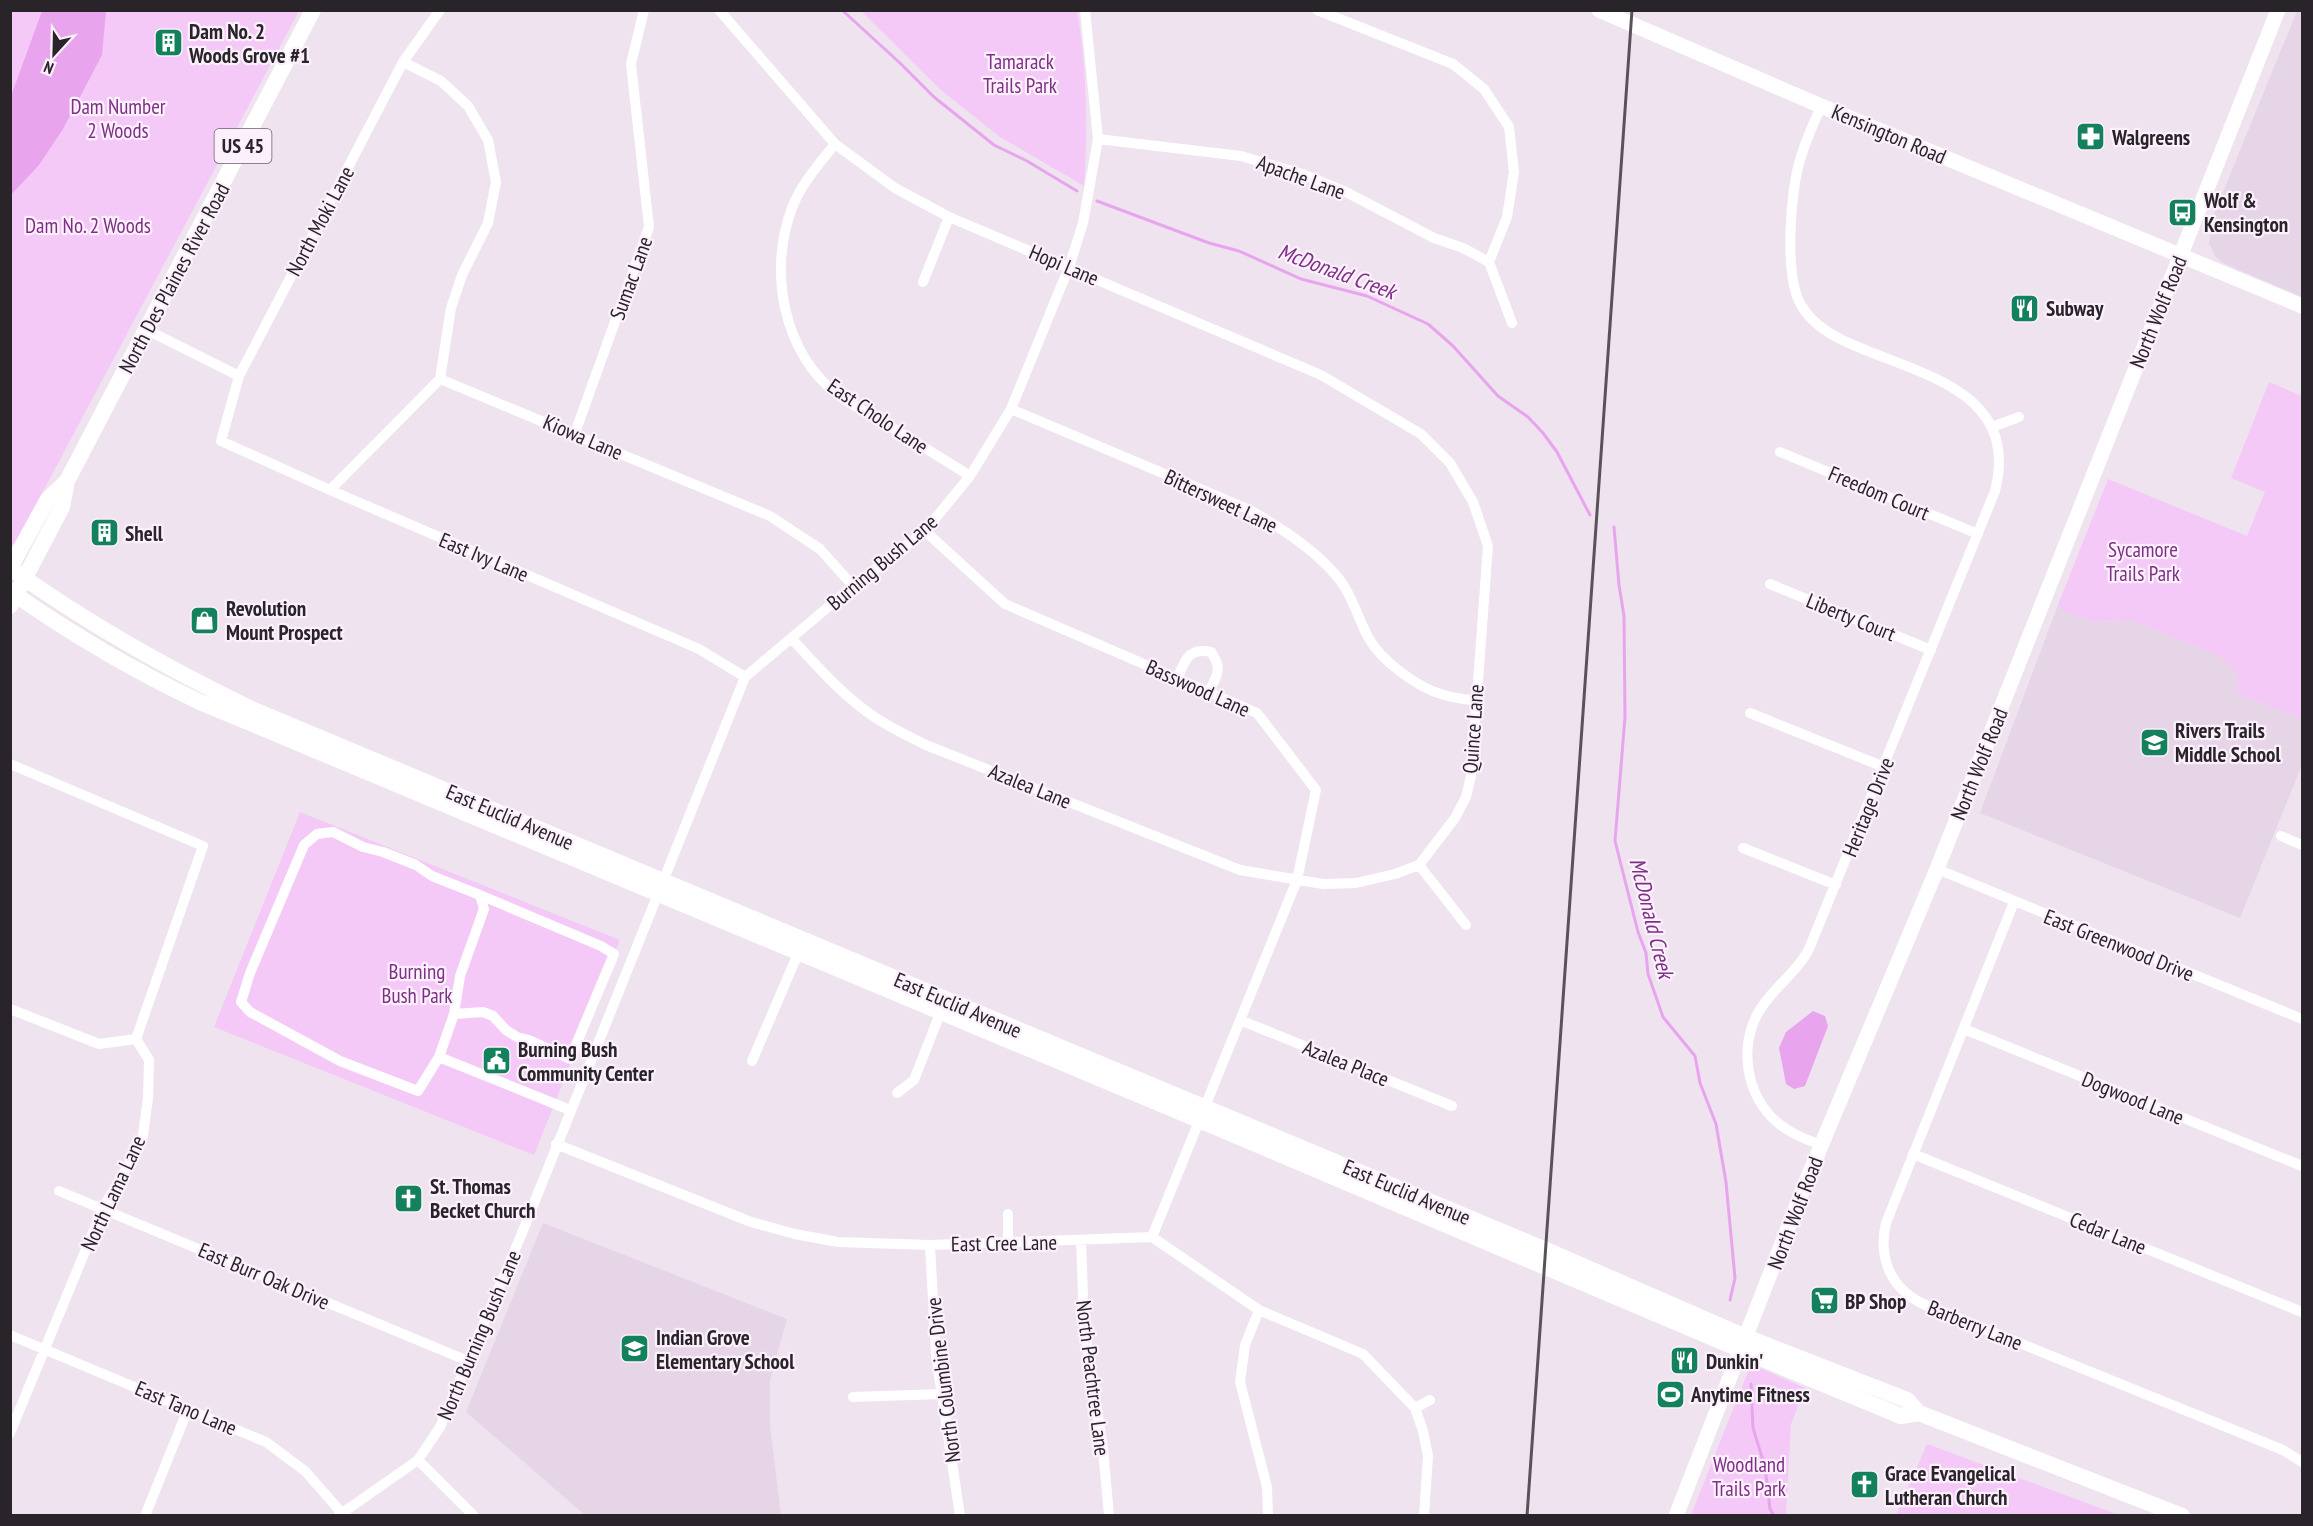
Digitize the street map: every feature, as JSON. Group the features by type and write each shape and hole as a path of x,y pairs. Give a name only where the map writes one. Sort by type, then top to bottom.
{"main road":[{"name":"North Des Plaines River Road","path":"12,597 26,579 62,507 67,481 314,10"},
{"name":"Kensington Road","path":"1599,10 1821,106 2302,306"},
{"name":"North Wolf Road","path":"1676,1515 1821,1145 1937,869 2278,10"},
{"name":"North Des Plaines River Road","path":"10,568 48,499 67,481"},
{"name":"East Euclid Avenue","path":"10,568 87,620 190,679 256,711 661,887 943,1006 1202,1114 1535,1245 1743,1344 1907,1400 1919,1413 2182,1515"},
{"name":"East Euclid Avenue","path":"12,597 169,687 661,887"}],"street":[{"name":"North Moki Lane","path":"221,441 239,376 403,62 440,10"},
{"name":"Sumac Lane","path":"575,433 649,227 631,64 644,10"},
{"name":"Hopi Lane","path":"719,10 834,144 895,188 949,217 1321,375 1421,434 1450,463"},
{"name":"Burning Bush Lane","path":"661,887 745,677 853,586 925,531 970,476 1011,409 1069,267 1083,223 1098,139 1085,10"},
{"path":"1317,10 1453,63 1484,88 1509,127 1514,172 1507,217 1489,262 1512,322"},
{"path":"330,490 440,379 451,308 462,275 488,223 496,182 488,140 468,106 441,81 403,62"},
{"name":"Heritage Drive","path":"1821,106 1801,156 1795,185 1790,264 1793,283 1802,307 1819,326 1839,338 1956,388 1978,406 1992,427 1997,446 1998,480 1884,767 1804,960 1758,1013 1749,1040 1747,1053 1749,1077 1752,1087 1771,1116 1787,1130 1821,1145"},
{"name":"Apache Lane","path":"1098,139 1241,156 1302,174 1346,192 1434,238 1489,262"},
{"name":"East Cholo Lane","path":"834,144 805,183 792,208 783,242 780,276 785,311 796,342 814,371 838,394 970,476"},
{"path":"922,282 949,217"},
{"path":"1791,314 1802,307"},
{"path":"147,330 239,376"},
{"name":"Kiowa Lane","path":"440,379 575,433 770,516 820,549 853,586"},
{"name":"Bittersweet Lane","path":"1011,409 1250,510 1285,530 1335,574 1357,610 1369,639 1385,659 1405,675 1441,694 1475,701"},
{"path":"1992,427 2019,417"},
{"name":"East Ivy Lane","path":"221,441 699,649 745,677"},
{"name":"Freedom Court","path":"1780,452 1978,534"},
{"name":"Quince Lane","path":"1419,865 1442,837 1466,797 1471,776 1488,546 1473,502 1450,463"},
{"name":"Basswood Lane","path":"925,531 1005,604 1257,713 1316,790 1297,880 1152,1237"},
{"name":"Liberty Court","path":"1770,584 1931,650"},
{"name":"Azalea Lane","path":"792,639 835,685 862,708 889,726 926,744 1240,870 1297,880"},
{"path":"1178,679 1191,653 1201,650 1210,652 1217,661 1219,670 1209,692"},
{"path":"1750,713 1884,767"},
{"path":"10,765 203,846 136,1039 99,1044 10,1009"},
{"path":"454,1014 483,1012 493,1016 500,1025 517,1037 529,1040 570,1059 614,954 601,946 480,895 432,876 416,865 363,847 333,832 317,834 304,845 250,973 241,1002 250,1012 340,1061 418,1091 438,1057 454,1014 460,976 484,909 480,895"},
{"path":"2281,836 2302,845"},
{"path":"1743,848 1836,885"},
{"path":"1297,880 1323,884 1356,883 1395,874 1419,865 1467,925"},
{"name":"East Greenwood Drive","path":"1937,869 2302,1019"},
{"name":"North Burning Bush Lane","path":"340,1514 418,1460 440,1427 522,1233 661,887"},
{"name":"Barberry Lane","path":"2014,902 1886,1223 1883,1244 1884,1260 1890,1273 1910,1298 2283,1450 2302,1462"},
{"path":"752,1061 801,946"},
{"path":"897,1093 914,1080 943,1006"},
{"name":"Azalea Place","path":"1240,1020 1452,1106"},
{"name":"Dogwood Lane","path":"1964,1029 2302,1166"},
{"name":"North Lama Lane","path":"10,1433 103,1208 142,1142 148,1098 149,1060 136,1039"},
{"path":"438,1057 570,1110"},
{"name":"East Cree Lane","path":"556,1144 751,1222 795,1234 838,1242 930,1245 1152,1237"},
{"name":"Cedar Lane","path":"1913,1154 2302,1312"},
{"name":"East Burr Oak Drive","path":"59,1191 468,1361"},
{"path":"1008,1214 1008,1242"},
{"path":"1152,1237 1259,1310 1363,1354 1415,1408 1428,1456 1424,1515"},
{"name":"North Peachtree Lane","path":"1081,1241 1084,1324 1109,1515"},
{"name":"North Columbine Drive","path":"930,1245 936,1355 960,1515"},
{"path":"1259,1310 1245,1345 1240,1382 1268,1486 1268,1515"},
{"name":"East Tano Lane","path":"10,1335 266,1442 305,1471 340,1514"},
{"path":"853,1397 942,1394"},
{"path":"1415,1408 1430,1400"},
{"path":"145,1515 188,1409"},
{"path":"418,1460 474,1515"}],"shaded area":[{"path":"42,11 106,11 102,55 63,129 39,165 11,195 11,96"},
{"path":"2297,11 2302,11 2302,297 2223,263 2215,256 2209,243 2214,214"},
{"name":"Rivers Trails Middle School","path":"2058,605 2064,612 2095,622 2133,621 2219,656 2233,668 2238,681 2237,691 2240,695 2302,719 2302,765 2240,918 1980,813"},
{"path":"1813,1011 1825,1016 1828,1026 1805,1086 1794,1089 1786,1084 1779,1048 1786,1032"},
{"name":"Indian Grove Elementary School","path":"543,1223 787,1319 770,1380 770,1426 781,1515 585,1515 466,1412"}],"green space":[{"name":"Dam Number 2 Woods","path":"10,11 299,11 16,542 11,546"},
{"name":"Tamarack Trails Park","path":"861,11 1077,11 1086,98 1084,186 1000,137 941,90"},
{"name":"Sycamore Trails Park","path":"2269,382 2302,396 2302,719 2240,695 2237,691 2238,681 2233,668 2219,656 2133,621 2095,622 2064,612 2058,605 2108,479 2247,536 2265,492 2231,478"},
{"name":"Burning Bush Park","path":"300,812 620,940 534,1155 214,1027"},
{"name":"Woodland Trails Park","path":"1751,1364 1805,1388 1791,1424 1786,1515 1691,1515"},
{"path":"1927,1444 2119,1515 1896,1515"}],"waterway":[{"name":"McDonald Creek","path":"842,10 934,97 994,145 1027,161 1077,191"},
{"name":"McDonald Creek","path":"1097,201 1209,243 1239,251 1301,279 1367,296 1428,324 1453,346 1498,396 1528,417 1543,433 1557,452 1590,515"},
{"name":"McDonald Creek","path":"1614,527 1624,616 1625,717 1615,841 1638,932 1646,953 1648,974 1663,1017 1695,1056 1700,1083 1716,1124 1726,1182 1735,1278 1730,1300"},
{"name":"McDonald Creek","path":"1751,1384 1753,1428 1765,1467 1770,1509 1774,1516"}],"railway":[{"path":"1527,1516 1632,10"}],"place":[{"name":"Dam No. 2 Woods Grove #1","path":"168,43"},
{"name":"Walgreens","path":"2091,137"},
{"name":"Wolf & Kensington","path":"2183,212"},
{"name":"Subway","path":"2025,308"},
{"name":"Shell","path":"104,533"},
{"name":"Revolution Mount Prospect","path":"205,620"},
{"name":"Rivers Trails Middle School","path":"2154,742"},
{"name":"Burning Bush Community Center","path":"497,1061"},
{"name":"St. Thomas Becket Church","path":"409,1198"},
{"name":"BP Shop","path":"1824,1301"},
{"name":"Indian Grove Elementary School","path":"635,1349"},
{"name":"Dunkin'","path":"1685,1361"},
{"name":"Anytime Fitness","path":"1670,1394"},
{"name":"Grace Evangelical Lutheran Church","path":"1864,1485"}],"park label":[{"name":"Dam No. 2 Woods","path":"88,225"}]}
